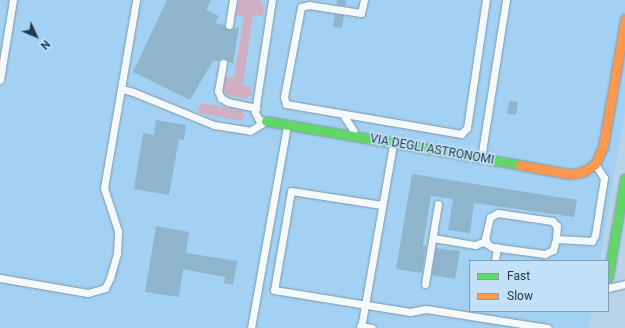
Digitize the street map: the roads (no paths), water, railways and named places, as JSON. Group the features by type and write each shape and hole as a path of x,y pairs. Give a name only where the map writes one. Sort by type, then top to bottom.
{"street":[{"path":"595,164 603,148 625,19"},
{"name":"VIA DEGLI ASTRONOMI","path":"266,121 569,174 583,172 595,164"},
{"path":"609,271 625,178"}],"lane":[{"path":"0,80 13,0"},
{"path":"0,278 88,293 105,288 110,278 117,253 118,231 104,188 136,0"},
{"path":"229,25 233,0"},
{"path":"266,121 257,118 256,108 272,0"},
{"path":"364,0 361,13 309,5 301,7 298,14 284,101 293,107 460,134 465,131 486,0"},
{"path":"481,158 506,0"},
{"path":"222,63 218,91 221,98 228,102 256,108"},
{"path":"122,89 133,92 214,125 250,131 266,121"},
{"path":"344,116 353,130 354,137"},
{"path":"251,328 288,125"},
{"path":"372,328 360,327 394,143"},
{"path":"556,239 589,243 594,238 604,178 595,164"},
{"path":"382,206 291,190 274,290 410,312 426,309 485,315 548,328"},
{"path":"425,284 438,204"},
{"path":"433,238 475,245 486,241 497,247 548,254 553,250 556,239 556,226 552,221 498,213 492,215 488,221 486,241"},
{"path":"495,260 497,247"},
{"path":"609,288 625,284"}]}
